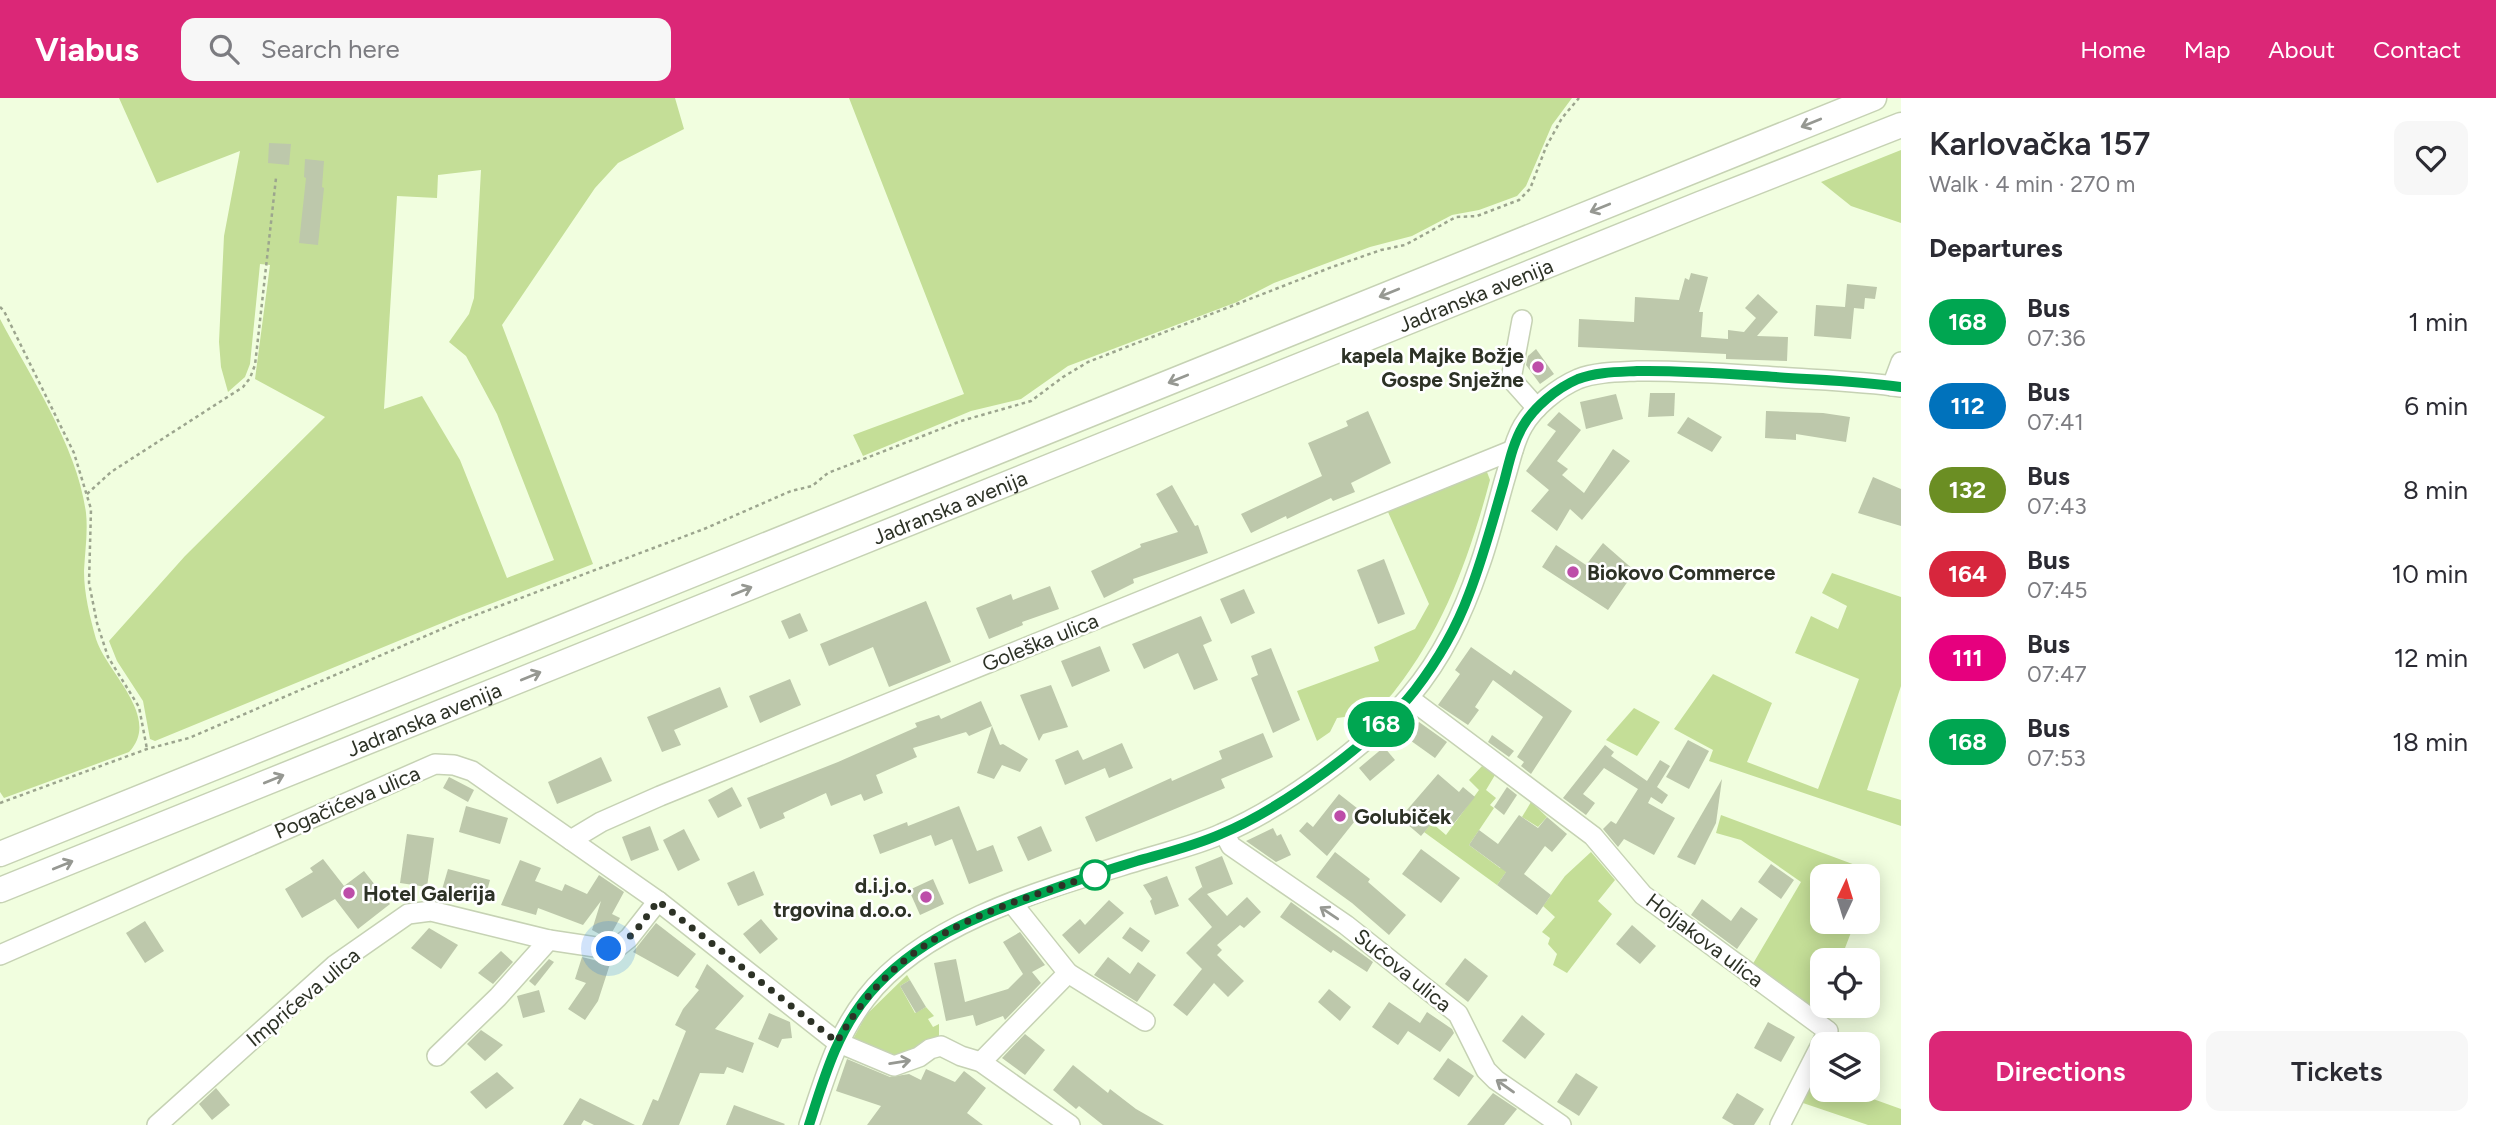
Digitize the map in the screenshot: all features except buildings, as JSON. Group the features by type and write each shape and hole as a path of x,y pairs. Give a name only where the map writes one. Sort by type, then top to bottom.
{"main road":[{"name":"Jadranska avenija","path":"0,854 1874,98"},
{"name":"Jadranska avenija","path":"0,890 1674,214 1901,125"}],"street":[{"path":"1522,320 1511,379 1536,408"},
{"path":"808,1125 837,1042 868,995 909,956 943,933 973,918 1224,834 1258,816 1328,769 1409,698 1451,636 1468,598 1513,450 1523,426 1536,408 1579,379 1612,372 1672,370 1896,386 1901,362"},
{"name":"Goleška ulica","path":"571,841 601,822 660,796 1513,450"},
{"name":"Holjakova ulica","path":"1409,698 1593,836 1643,895 1828,1031 1780,1125"},
{"name":"Pogačićeva ulica","path":"0,955 435,764 454,765 472,771 658,901 837,1042 894,1066 919,1057 935,1046 941,1046 981,1062 1070,1125"},
{"name":"Sućova ulica","path":"1224,834 1231,846 1346,925 1458,1014 1486,1070 1496,1080 1561,1125"},
{"name":"Imprićeva ulica","path":"157,1125 335,965 408,914 431,911 549,940 609,949 619,946 629,938 658,901"},
{"path":"1012,903 1068,973 1144,1021"},
{"path":"437,1056 498,997 549,940"},
{"path":"981,1062 1068,973"}],"path":[{"path":"0,803 147,749 188,738 465,619 704,529 791,491 812,486 828,473 961,421 1031,401 1088,362 1332,267 1381,250 1405,245 1456,217 1477,216 1519,200 1530,189 1546,147 1562,118 1579,98"},
{"path":"87,494 111,472 243,387 250,379 255,365 276,178"},
{"path":"0,307 74,453 91,509 89,583 97,623 108,657 139,707 147,749"}],"green space":[{"path":"119,98 675,98 684,129 618,163 595,188 502,325 593,564 155,741 150,739 143,701 117,661 109,641 185,556 325,417 255,379 270,265 260,264 250,364 245,377 228,392 221,367 219,342 224,236 240,151 157,183","holes":["481,170 474,298 469,314 449,342 466,356 497,414 554,560 507,578 460,460 422,396 384,409 397,196 437,198 438,175"]},
{"path":"849,98 1572,98 1552,125 1526,186 1517,196 1479,210 1452,215 1412,236 1370,247 1274,283 1237,302 1068,366 1021,399 971,411 863,456 853,435 964,394"},
{"path":"1901,150 1901,223 1851,206 1821,182"},
{"path":"0,319 51,413 73,463 86,513 84,580 96,639 129,695 139,724 138,738 129,752 4,798 0,792"},
{"path":"1477,472 1487,472 1490,480 1482,508 1454,590 1428,641 1413,666 1383,703 1369,715 1364,707 1352,716 1337,718 1330,732 1317,741 1297,691 1379,661 1374,647 1415,629 1429,604 1388,512"},
{"path":"1832,573 1901,597 1901,686 1867,790 1901,800 1901,826 1709,761 1713,750 1674,729 1713,674 1772,703 1747,762 1818,789 1859,679 1795,653 1811,616 1838,629 1847,606 1822,593"},
{"path":"1634,708 1660,722 1637,756 1606,740"},
{"path":"1483,765 1495,775 1486,790 1496,798 1490,805 1494,808 1469,845 1500,868 1511,865 1497,885 1424,832 1432,823 1446,835 1479,790 1469,780"},
{"path":"1531,802 1547,817 1538,827 1522,817"},
{"path":"1721,815 1853,864 1810,864 1810,934 1850,934 1845,948 1810,948 1810,1005 1751,967 1801,882 1741,840 1716,833"},
{"path":"1591,852 1615,880 1598,901 1612,914 1567,973 1553,965 1557,954 1548,944 1550,938 1542,932 1555,917 1543,906 1565,876"},
{"path":"907,975 910,980 900,986 915,1013 926,1007 934,1016 928,1019 933,1027 939,1024 939,1043 896,1058 852,1041 866,1015"},
{"path":"1810,1084 1810,1102 1880,1101 1901,1109 1901,1125 1868,1125 1800,1102"}],"bus line":[{"name":"168","path":"809,1125 837,1042 849,1022 868,995 886,976 932,939 973,918 1012,903 1224,834 1258,816 1328,769 1409,698 1451,636 1468,598 1513,450 1523,426 1536,408 1553,394 1579,379 1612,372 1672,370 1901,387"}],"place":[{"name":"kapela Majke Božje Gospe Snježne","path":"1538,367"},
{"name":"Biokovo Commerce","path":"1573,572"},
{"name":"Golubiček","path":"1340,816"},
{"name":"Hotel Galerija","path":"349,893"},
{"name":"d.i.j.o. trgovina d.o.o.","path":"926,897"}],"route":[{"path":"609,949 619,946 629,938 658,901 837,1042 868,995 886,976 932,939 973,918 1103,872 1095,875"}]}
